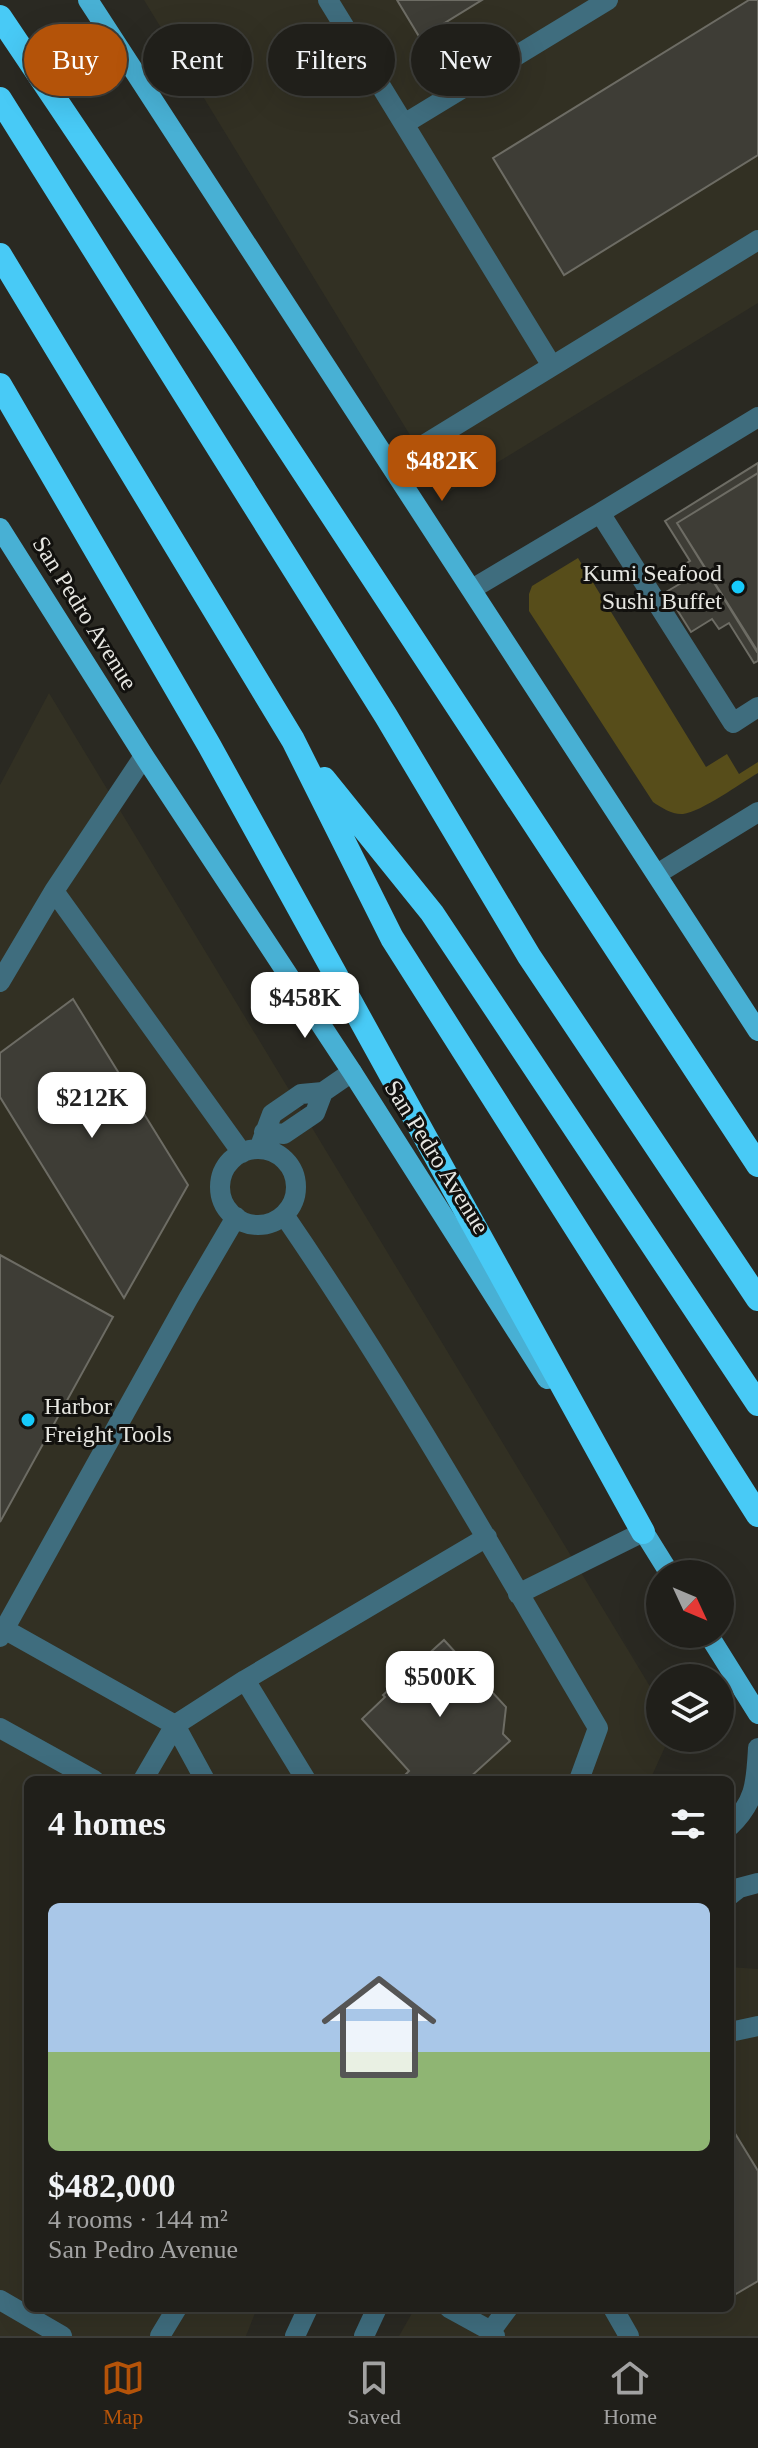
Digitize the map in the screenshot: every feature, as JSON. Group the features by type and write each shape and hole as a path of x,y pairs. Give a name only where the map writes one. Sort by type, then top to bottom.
{"highway":[{"path":"0,17 229,359 758,1165"},
{"path":"0,99 377,703 529,956 758,1299"},
{"path":"0,255 293,740 392,938 758,1515"},
{"path":"0,385 209,745 643,1532"},
{"path":"293,740 432,913 758,1404"}],"main road":[{"path":"88,0 758,1031"},
{"name":"San Pedro Avenue","path":"0,528 144,756 352,1072 661,1560"},
{"path":"717,1648 758,1714"}],"street":[{"path":"328,0 552,366"},
{"path":"404,124 608,0"},
{"path":"391,465 758,240"},
{"path":"472,589 758,417"},
{"path":"600,513 733,723 758,707"},
{"path":"0,982 54,891 144,756"},
{"path":"657,874 758,812"},
{"path":"54,891 255,1145 279,1154 289,1164 297,1188 294,1201 284,1215 265,1225 253,1225 236,1217 224,1204 221,1193 221,1181 232,1160 255,1145 272,1114 301,1094 323,1092 352,1072"},
{"path":"284,1215 340,1298 487,1537 598,1728 580,1776"},
{"path":"203,1776 175,1725 2,1633 236,1217"},
{"path":"518,1594 643,1532"},
{"path":"145,1776 175,1725 245,1680 487,1537"},
{"path":"245,1680 304,1776"},
{"path":"0,1728 87,1776"},
{"path":"734,1822 745,1812 756,1786 758,1748"},
{"path":"734,1892 758,1883"},
{"path":"734,2031 758,2026"},
{"path":"0,2300 62,2336"},
{"path":"160,2336 175,2312"},
{"path":"295,2336 306,2312"},
{"path":"364,2336 375,2312"},
{"path":"456,2312 493,2334 506,2312"},
{"path":"615,2312 629,2336"}],"shaded area":[{"path":"144,0 758,0 758,303 446,494 203,96 252,96 252,24 159,24"},
{"path":"578,558 706,767 727,754 739,774 758,762 758,773 691,812 675,813 653,802 529,611 532,586"},
{"path":"49,693 646,1680 646,1752 663,1752 652,1776 24,1776 24,2312 255,2312 246,2336 0,2336 0,785"},
{"path":"734,1967 758,1969 758,2336 399,2336 413,2312 734,2312"}],"building":[{"path":"397,0 482,0 443,24 412,24"},
{"path":"749,0 758,0 758,155 564,275 493,158"},
{"path":"758,463 758,473 677,523 758,652 758,661 754,663 729,623 719,629 712,619 691,632 666,592 688,579 680,567 690,561 665,521"},
{"name":"Kumi Seafood Sushi Buffet","path":"758,473 758,652 757,652 677,523"},
{"path":"73,999 188,1185 124,1298 0,1097 0,1053"},
{"name":"Harbor Freight Tools","path":"0,1255 113,1317 0,1522"},
{"path":"444,1640 506,1707 503,1734 510,1741 471,1776 404,1776 409,1771 362,1719 385,1697 383,1695"},
{"path":"736,2135 758,2171 758,2281 736,2294 734,2291"}],"place":[{"name":"Kumi Seafood Sushi Buffet","path":"738,587"},
{"name":"Harbor Freight Tools","path":"28,1420"}]}
